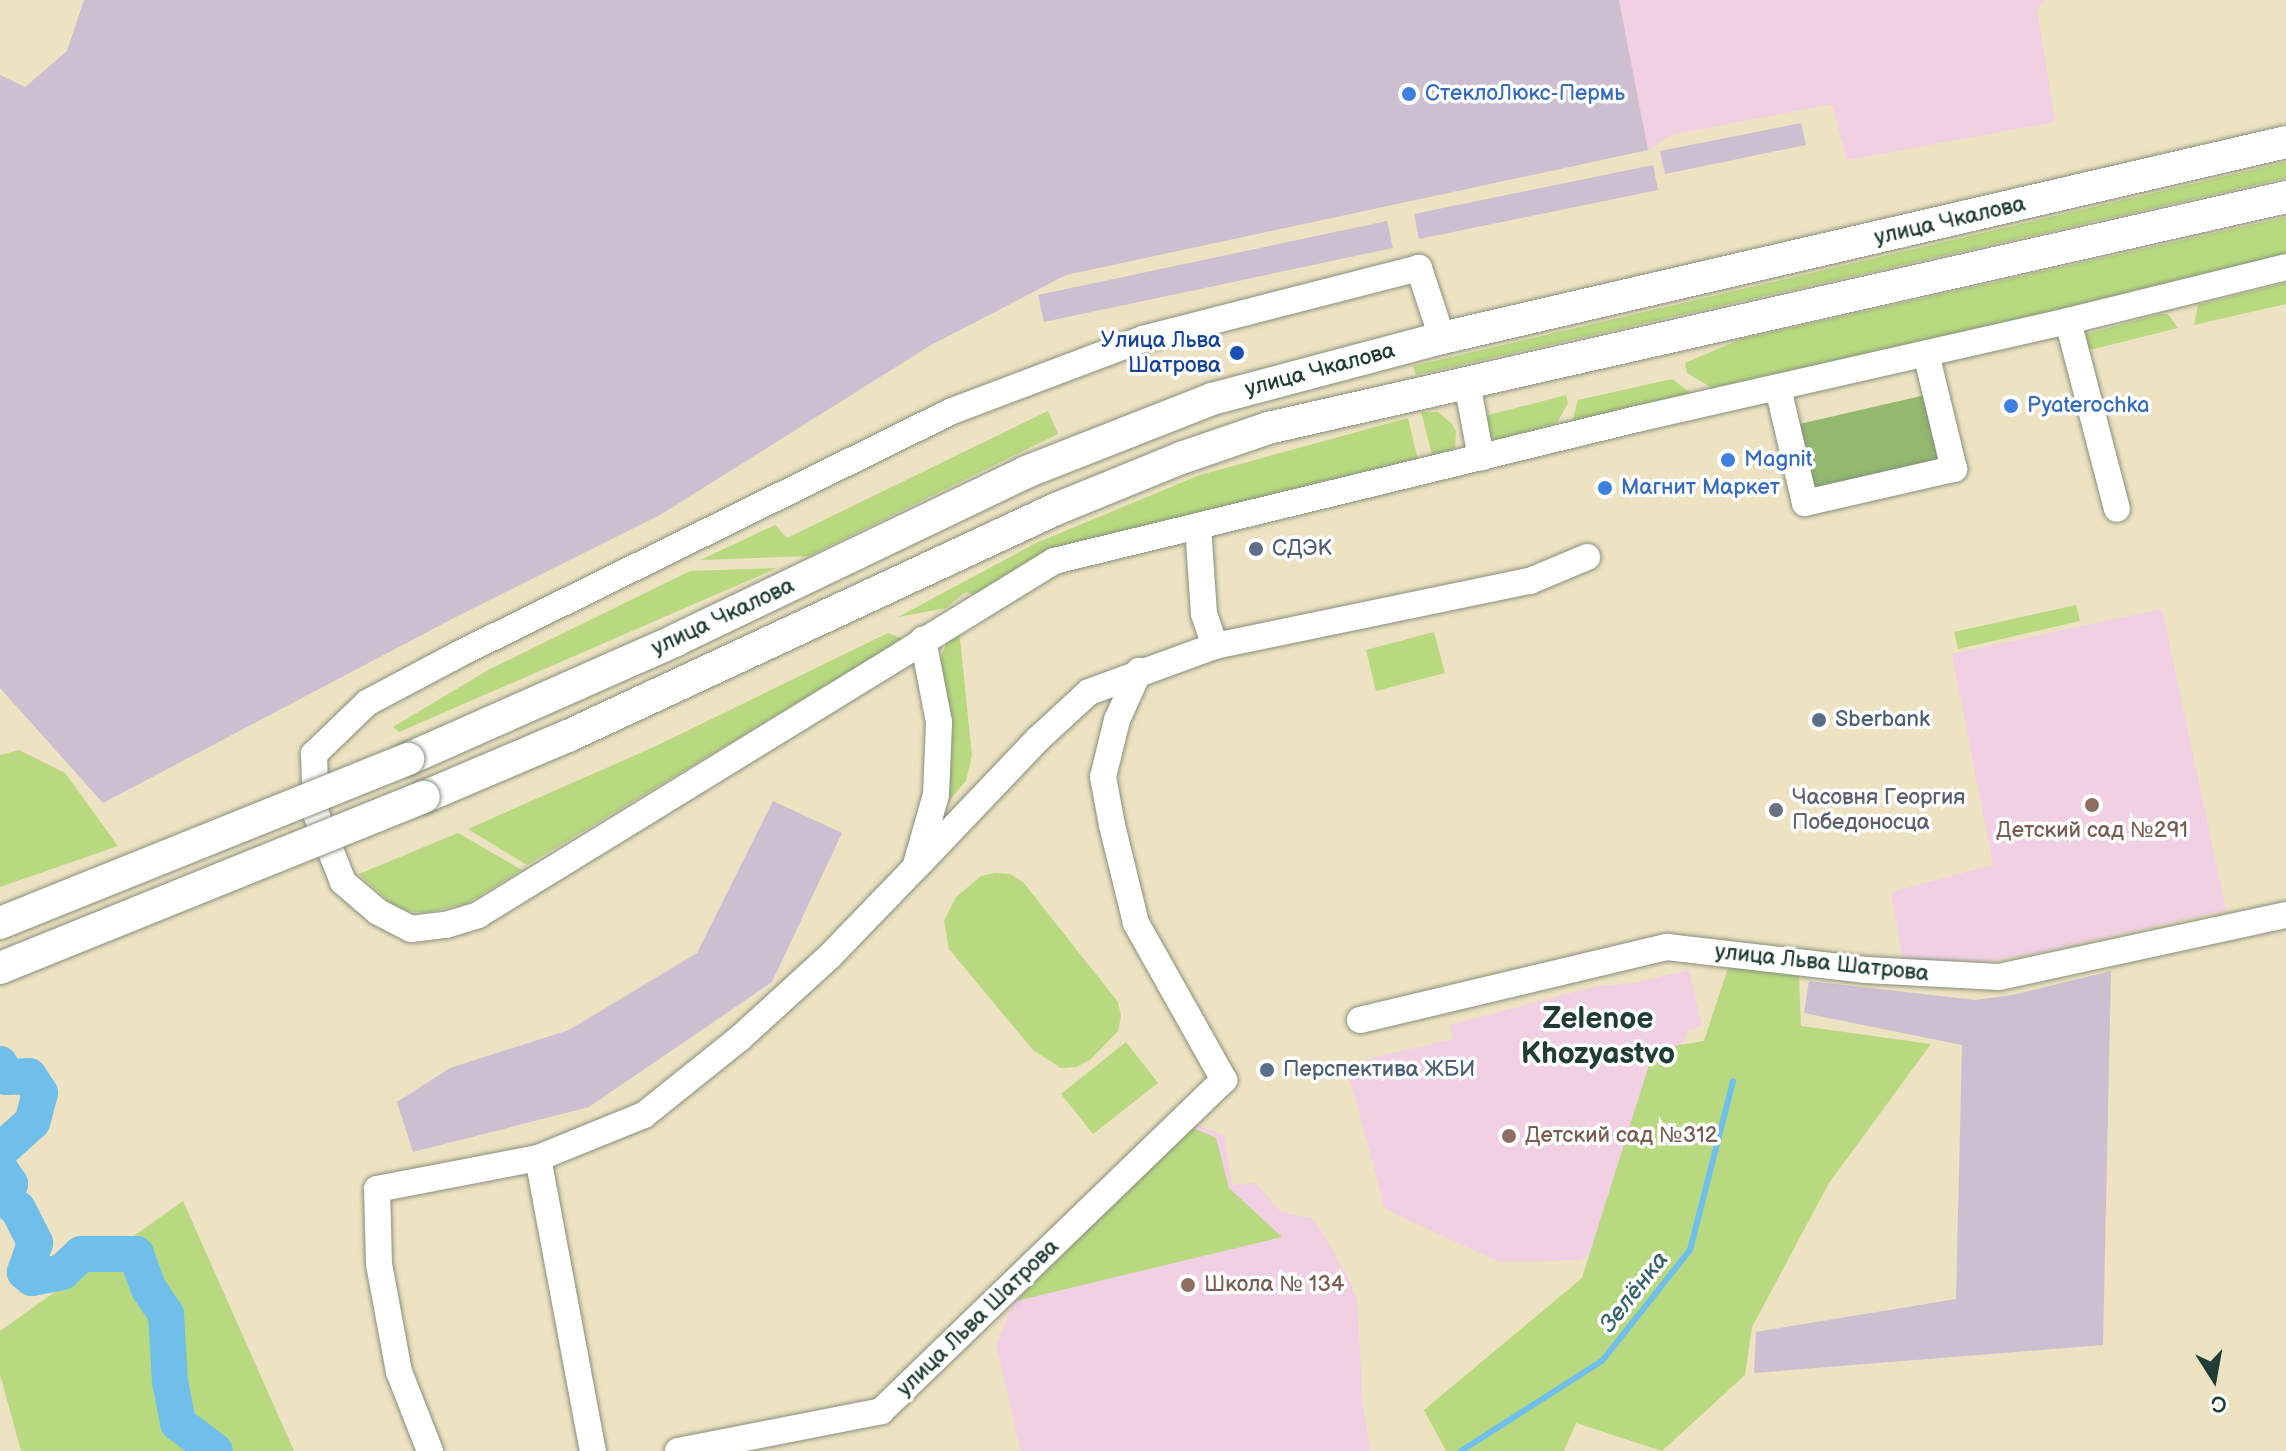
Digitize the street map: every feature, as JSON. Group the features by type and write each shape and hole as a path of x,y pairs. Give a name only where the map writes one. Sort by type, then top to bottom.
{"main road":[{"name":"улица Чкалова","path":"0,923 408,759 676,640 1026,472 1212,399 1442,338 2286,142"},
{"name":"улица Чкалова","path":"0,968 568,736 1056,509 1181,458 1268,428 2286,197"}],"street":[{"path":"1442,338 1419,268 1143,339 952,411 367,703 314,754 316,814 343,882 366,902 411,929 446,925 478,915 1054,561 2286,267"},
{"path":"2068,321 2117,509"},
{"path":"1778,388 1805,503 1954,469 1926,353"},
{"path":"1467,383 1481,458"},
{"path":"1198,526 1204,614 1215,646"},
{"path":"430,1451 399,1372 379,1264 377,1189 538,1158 644,1115 740,1038 829,957 1038,739 1089,692 1139,671 1215,646 1530,581 1587,557"},
{"path":"915,868 936,795 939,722 923,640"},
{"name":"улица Льва Шатрова","path":"678,1451 881,1411 1224,1080 1136,923 1112,825 1103,777 1117,720 1139,671"},
{"name":"улица Льва Шатрова","path":"1360,1020 1667,947 1866,970 1999,977 2286,915"},
{"path":"538,1158 593,1451"}],"shaded area":[{"path":"84,0 1619,0 1648,150 1066,275 931,345 660,515 450,620 103,803 0,688 0,75 25,87 67,51"},
{"path":"1619,0 2045,0 2037,9 2055,122 1847,160 1832,104 1671,135 1648,150"},
{"path":"1801,123 1806,145 1665,174 1660,151"},
{"path":"1653,165 1658,190 1419,239 1414,214"},
{"path":"1387,221 1393,248 1044,322 1038,295"},
{"name":"Детский сад №291","path":"2162,609 2226,910 2032,954 1963,965 1903,961 1891,892 1993,865 1952,654"},
{"path":"773,801 842,833 772,982 589,1107 413,1152 397,1102 450,1068 569,1030 697,953"},
{"name":"Детский сад №312","path":"1689,970 1702,1026 1687,1030 1621,1237 1580,1260 1499,1262 1385,1209 1346,1064 1453,1039 1450,1025 1597,986 1634,983"},
{"path":"2111,971 2103,1345 1754,1373 1756,1332 1956,1299 1962,1045 1804,1013 1809,981 1975,1000 2012,995"},
{"name":"Школа № 134","path":"1190,1123 1224,1135 1232,1185 1256,1183 1281,1212 1314,1219 1348,1277 1357,1300 1363,1408 1371,1451 1021,1451 996,1345 1017,1293"}],"green space":[{"path":"2286,162 2286,178 1416,375 1413,366"},
{"path":"2286,217 2286,264 1775,383 1772,374 1712,388 1687,373 1685,363 1741,339"},
{"path":"2286,283 2286,304 2194,325 2198,305"},
{"path":"2168,314 2178,328 2082,352 2086,334"},
{"path":"1672,379 1702,401 1570,430 1578,400"},
{"path":"1930,394 1946,465 1812,496 1795,425"},
{"path":"1566,395 1568,403 1557,423 1523,433 1524,441 1500,442 1489,435 1485,416"},
{"path":"1048,411 1058,434 809,556 700,560 775,525 787,538"},
{"path":"1421,412 1438,412 1456,431 1455,450 1446,459 1434,462"},
{"path":"1408,418 1419,464 1155,523 1075,545 976,596 966,592 946,608 898,617 1036,543 1200,475"},
{"path":"777,568 399,732 393,727 490,669 690,571"},
{"path":"2076,605 2080,621 1958,649 1954,632"},
{"path":"959,630 972,755 966,781 946,804 946,706 940,658 951,633"},
{"path":"1434,632 1445,673 1376,691 1366,650"},
{"path":"888,633 903,639 527,865 468,829 656,746"},
{"path":"19,750 65,773 118,846 0,887 0,755"},
{"path":"458,833 522,870 466,904 425,913 408,911 391,903 359,874"},
{"path":"1010,874 1023,882 1118,1002 1121,1016 1118,1031 1090,1060 1076,1067 1061,1068 1033,1050 949,949 944,921 956,897 981,876"},
{"path":"1730,962 1799,976 1801,1026 1931,1044 1829,1183 1752,1327 1745,1375 1662,1451 1576,1423 1564,1451 1446,1451 1424,1410 1582,1278 1654,1049 1704,1041"},
{"path":"1126,1042 1158,1083 1093,1134 1061,1094"},
{"path":"1191,1127 1216,1138 1229,1188 1282,1237 1016,1301"},
{"path":"183,1201 294,1451 21,1451 0,1374 0,1331"}],"waterway":[{"path":"0,1064 6,1077 29,1076 40,1093 32,1122 0,1151"},
{"name":"Зелёнка","path":"1461,1451 1602,1361 1690,1250 1733,1081"},
{"path":"0,1169 10,1184 3,1197 18,1209 35,1243 25,1272 32,1278 62,1272 81,1254 136,1254 149,1289 166,1314 170,1381 178,1423 215,1451"}],"place":[{"name":"СтеклоЛюкс-Пермь","path":"1409,94"},
{"name":"Улица Льва Шатрова","path":"1237,353"},
{"name":"Pyaterochka","path":"2011,406"},
{"name":"Magnit","path":"1728,460"},
{"name":"Магнит Маркет","path":"1605,488"},
{"name":"СДЭК","path":"1256,549"},
{"name":"Sberbank","path":"1819,720"},
{"name":"Детский сад №291","path":"2092,805"},
{"name":"Часовня Георгия Победоносца","path":"1776,810"},
{"name":"Перспектива ЖБИ","path":"1267,1070"},
{"name":"Детский сад №312","path":"1509,1136"},
{"name":"Школа № 134","path":"1188,1285"}],"district":[{"name":"Zelenoe Khozyastvo","path":"1598,1036"}]}
